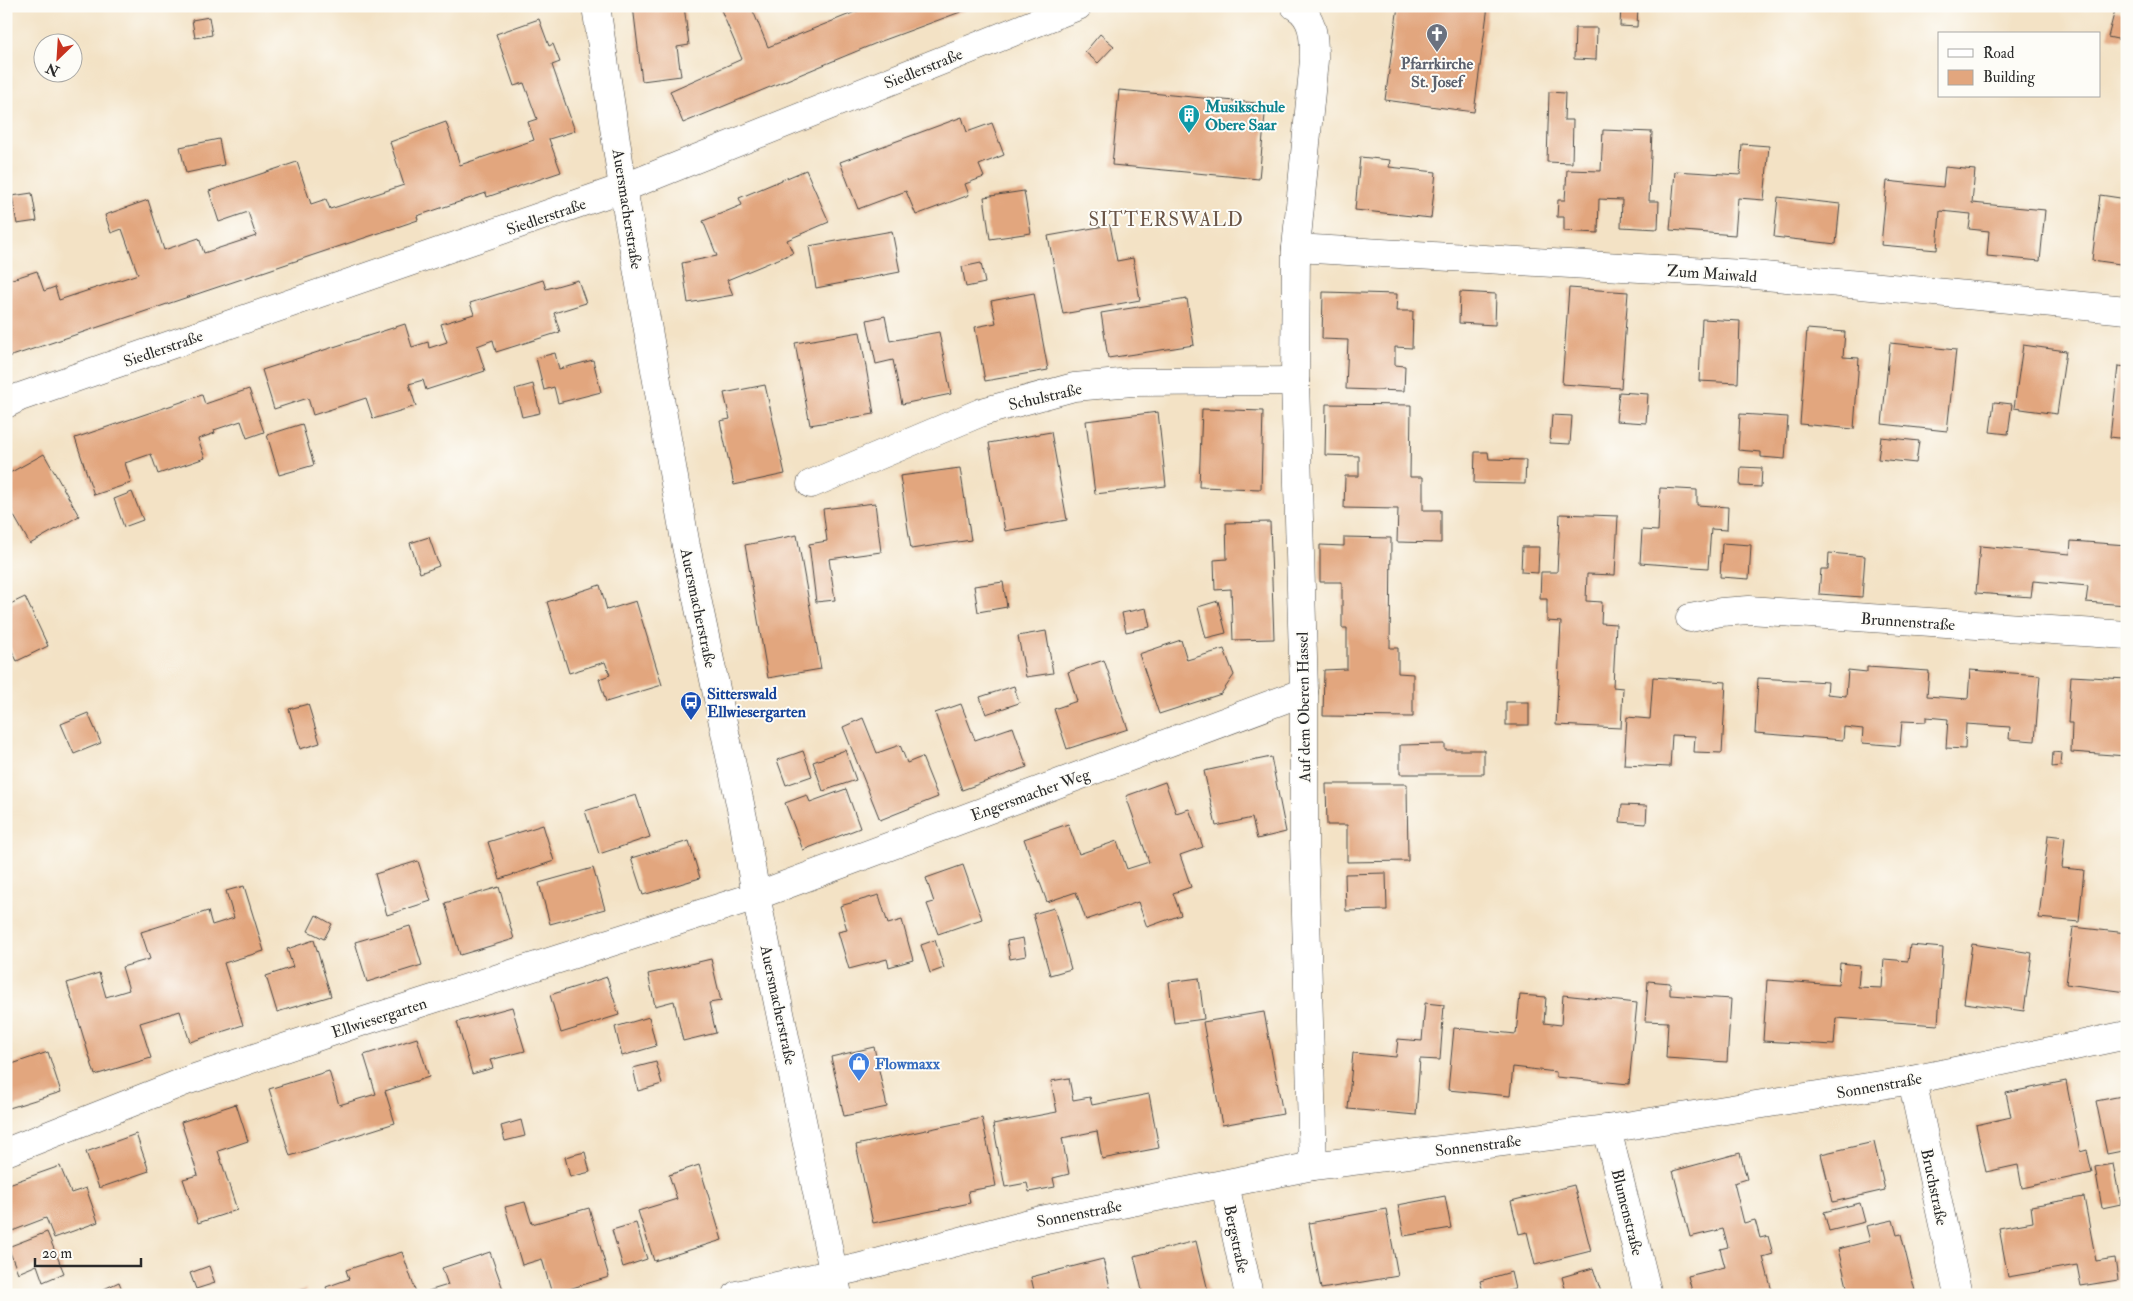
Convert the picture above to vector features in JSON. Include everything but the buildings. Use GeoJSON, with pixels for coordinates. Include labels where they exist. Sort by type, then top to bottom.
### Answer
{"type":"FeatureCollection","features":[{"type":"Feature","properties":{"kind":"street","name":"Auersmacherstraße"},"geometry":{"type":"LineString","coordinates":[[596,6],[623,188],[686,546],[743,818],[756,896],[836,1284]]}},
{"type":"Feature","properties":{"kind":"street","name":"Siedlerstraße"},"geometry":{"type":"LineString","coordinates":[[6,404],[28,394],[623,188],[1078,6]]}},
{"type":"Feature","properties":{"kind":"street"},"geometry":{"type":"LineString","coordinates":[[1295,6],[1302,10],[1314,31],[1314,60],[1296,248]]}},
{"type":"Feature","properties":{"kind":"street","name":"Zum Maiwald"},"geometry":{"type":"LineString","coordinates":[[1296,248],[1743,274],[2127,310]]}},
{"type":"Feature","properties":{"kind":"street","name":"Auf dem Oberen Hassel"},"geometry":{"type":"LineString","coordinates":[[1296,248],[1295,382],[1304,692],[1304,843],[1313,1166]]}},
{"type":"Feature","properties":{"kind":"street","name":"Schulstraße"},"geometry":{"type":"LineString","coordinates":[[811,484],[982,412],[1074,387],[1132,382],[1295,382]]}},
{"type":"Feature","properties":{"kind":"street","name":"Brunnenstraße"},"geometry":{"type":"LineString","coordinates":[[1690,618],[1721,612],[1749,610],[2127,635]]}},
{"type":"Feature","properties":{"kind":"street","name":"Engersmacher Weg"},"geometry":{"type":"LineString","coordinates":[[756,896],[1304,692]]}},
{"type":"Feature","properties":{"kind":"street","name":"Ellwiesergarten"},"geometry":{"type":"LineString","coordinates":[[6,1152],[186,1081],[364,1021],[756,896]]}},
{"type":"Feature","properties":{"kind":"street","name":"Sonnenstraße"},"geometry":{"type":"LineString","coordinates":[[737,1295],[836,1284],[1041,1220],[1313,1166],[1608,1130],[1912,1080],[2127,1035]]}},
{"type":"Feature","properties":{"kind":"street","name":"Bruchstraße"},"geometry":{"type":"LineString","coordinates":[[1912,1080],[1958,1295]]}},
{"type":"Feature","properties":{"kind":"street","name":"Blumenstraße"},"geometry":{"type":"LineString","coordinates":[[1608,1130],[1648,1295]]}},
{"type":"Feature","properties":{"kind":"street","name":"Bergstraße"},"geometry":{"type":"LineString","coordinates":[[1225,1184],[1249,1295]]}},
{"type":"Feature","properties":{"kind":"place","name":"Pfarrkirche St. Josef"},"geometry":{"type":"Point","coordinates":[1437,53]}},
{"type":"Feature","properties":{"kind":"place","name":"Musikschule Obere Saar"},"geometry":{"type":"Point","coordinates":[1189,134]}},
{"type":"Feature","properties":{"kind":"place","name":"Sitterswald Ellwiesergarten"},"geometry":{"type":"Point","coordinates":[691,721]}},
{"type":"Feature","properties":{"kind":"place","name":"Flowmaxx"},"geometry":{"type":"Point","coordinates":[859,1082]}},
{"type":"Feature","properties":{"kind":"district","name":"SITTERSWALD"},"geometry":{"type":"Point","coordinates":[1166,219]}}]}
